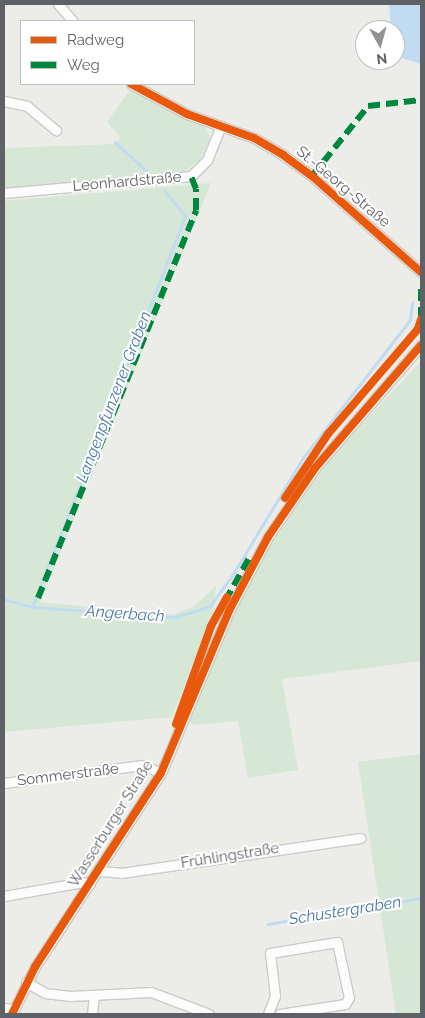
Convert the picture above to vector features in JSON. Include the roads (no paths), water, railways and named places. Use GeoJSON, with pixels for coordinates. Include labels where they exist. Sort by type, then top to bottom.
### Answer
{"type":"FeatureCollection","features":[{"type":"Feature","properties":{"kind":"street"},"geometry":{"type":"LineString","coordinates":[[58,4],[72,20]]}},
{"type":"Feature","properties":{"kind":"street","name":"St.-Georg-Straße"},"geometry":{"type":"LineString","coordinates":[[134,85],[188,114],[254,138],[312,176],[421,272]]}},
{"type":"Feature","properties":{"kind":"street"},"geometry":{"type":"LineString","coordinates":[[4,101],[27,106],[56,130]]}},
{"type":"Feature","properties":{"kind":"street","name":"Leonhardstraße"},"geometry":{"type":"LineString","coordinates":[[4,193],[191,176],[207,160],[221,126]]}},
{"type":"Feature","properties":{"kind":"street","name":"Wasserburger Straße"},"geometry":{"type":"LineString","coordinates":[[13,1012],[26,982],[161,773],[229,611],[268,537],[315,468],[421,345]]}},
{"type":"Feature","properties":{"kind":"street","name":"Sommerstraße"},"geometry":{"type":"LineString","coordinates":[[4,783],[143,765],[161,773]]}},
{"type":"Feature","properties":{"kind":"street","name":"Frühlingstraße"},"geometry":{"type":"LineString","coordinates":[[100,870],[121,873],[360,838]]}},
{"type":"Feature","properties":{"kind":"street"},"geometry":{"type":"LineString","coordinates":[[4,896],[83,882],[90,884]]}},
{"type":"Feature","properties":{"kind":"street"},"geometry":{"type":"LineString","coordinates":[[268,1014],[275,996],[270,953],[337,942],[349,998],[345,1004],[280,1014]]}},
{"type":"Feature","properties":{"kind":"street"},"geometry":{"type":"LineString","coordinates":[[26,982],[45,993],[94,995],[151,992],[210,1014]]}},
{"type":"Feature","properties":{"kind":"street"},"geometry":{"type":"LineString","coordinates":[[92,1014],[94,995]]}},
{"type":"Feature","properties":{"kind":"street"},"geometry":{"type":"LineString","coordinates":[[179,1014],[181,1004]]}},
{"type":"Feature","properties":{"kind":"street"},"geometry":{"type":"LineString","coordinates":[[4,1008],[13,1012]]}},
{"type":"Feature","properties":{"kind":"water"},"geometry":{"type":"Polygon","coordinates":[[[389,4],[421,4],[421,64],[405,59],[405,20],[390,20],[389,4]]]}},
{"type":"Feature","properties":{"kind":"waterway"},"geometry":{"type":"LineString","coordinates":[[115,142],[151,175]]}},
{"type":"Feature","properties":{"kind":"waterway","name":"Langenpfunzener Graben"},"geometry":{"type":"LineString","coordinates":[[32,607],[185,216],[165,191]]}},
{"type":"Feature","properties":{"kind":"waterway","name":"Angerbach"},"geometry":{"type":"LineString","coordinates":[[4,599],[32,607],[176,617],[210,606],[232,576],[303,458],[410,320],[412,303]]}},
{"type":"Feature","properties":{"kind":"waterway","name":"Schustergraben"},"geometry":{"type":"LineString","coordinates":[[268,924],[421,898]]}}]}
